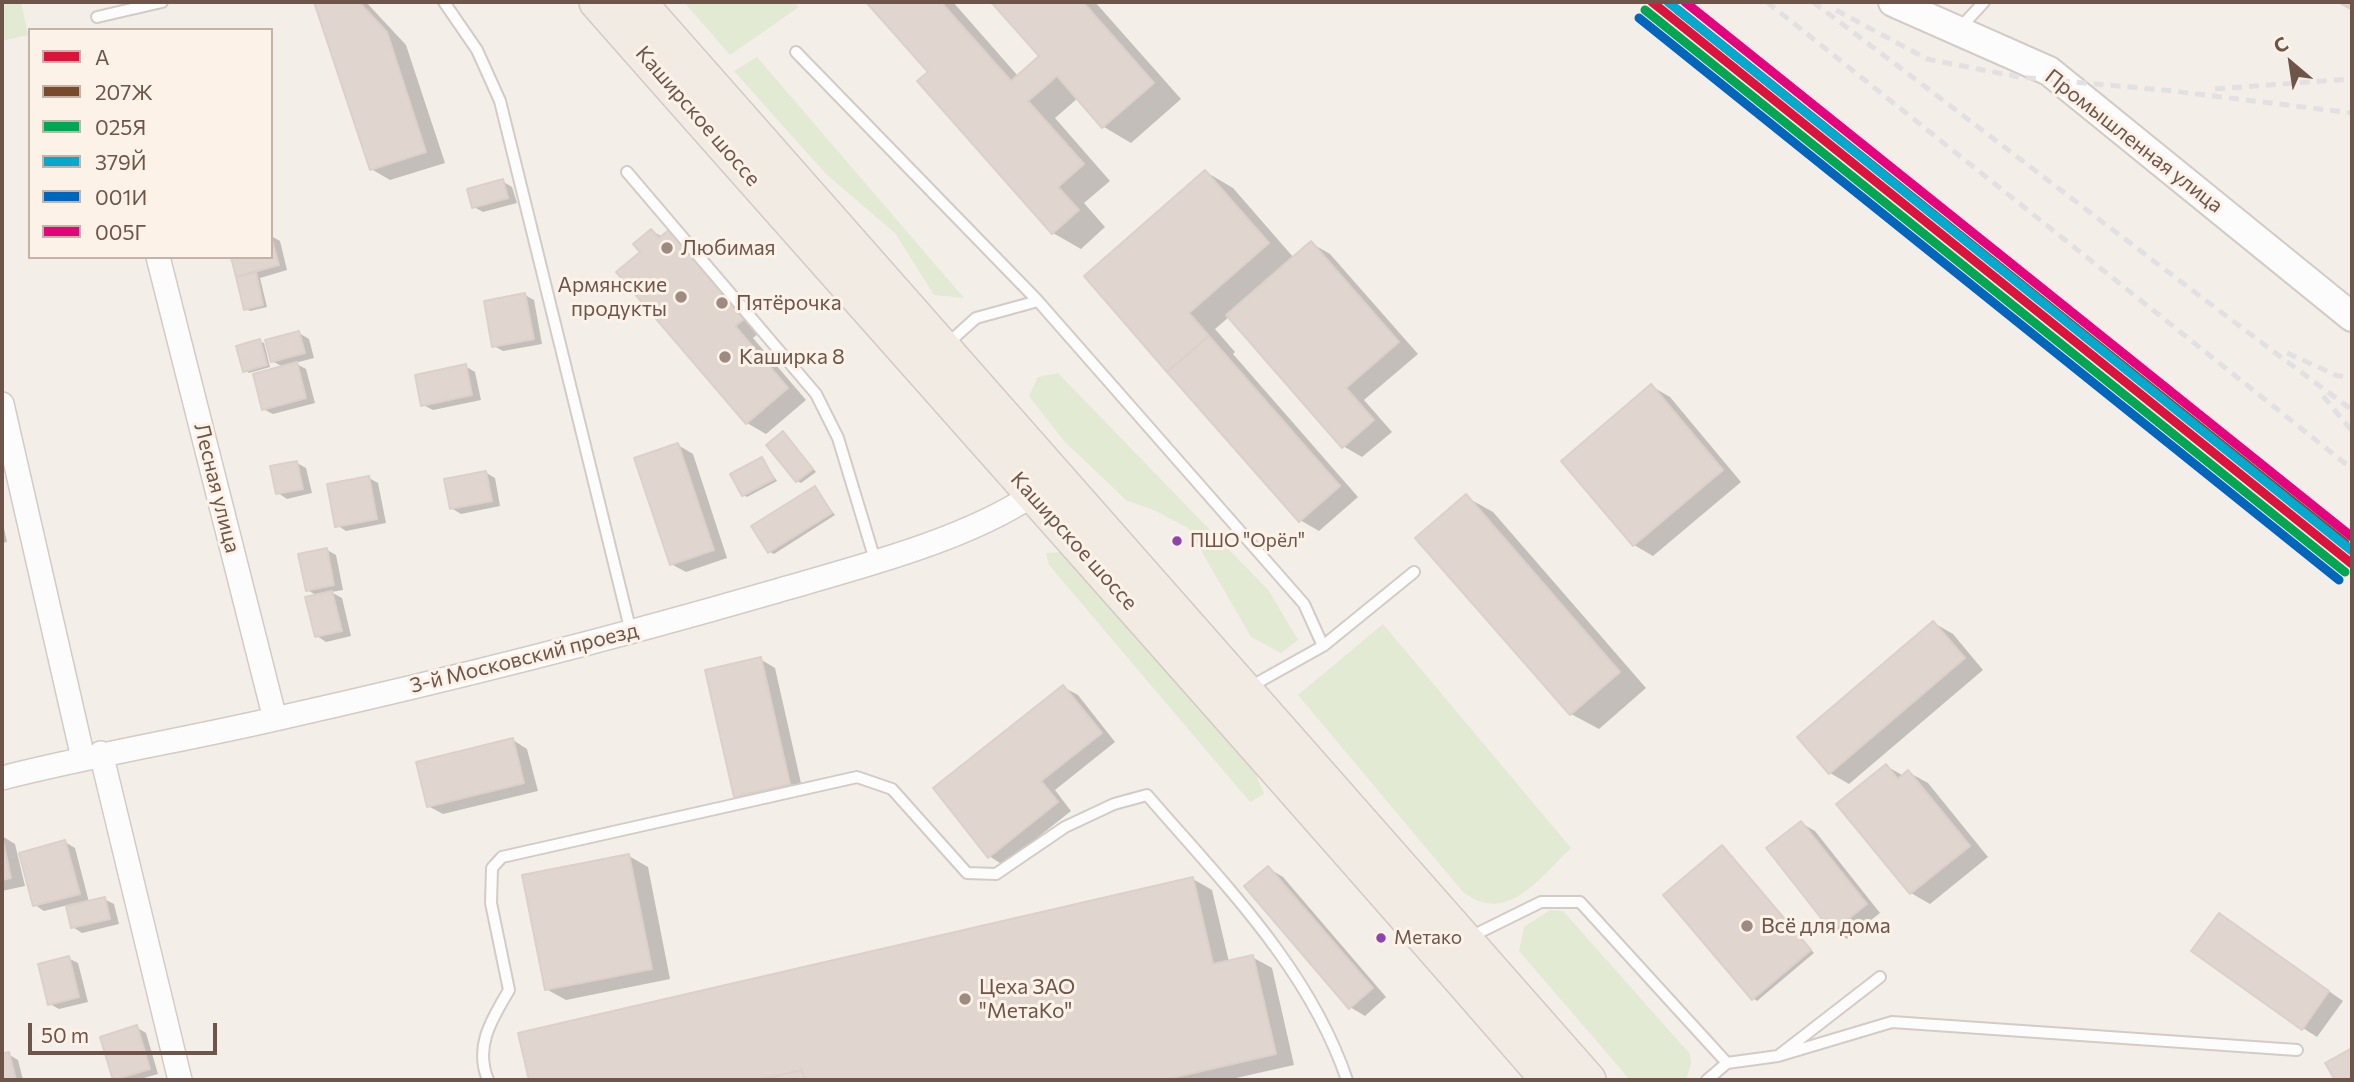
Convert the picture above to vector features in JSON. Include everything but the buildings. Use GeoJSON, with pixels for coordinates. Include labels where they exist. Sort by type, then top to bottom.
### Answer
{"type":"FeatureCollection","features":[{"type":"Feature","properties":{"kind":"main road","name":"Каширское шоссе"},"geometry":{"type":"LineString","coordinates":[[597,2],[1032,495],[1224,708],[1549,1080]]}},
{"type":"Feature","properties":{"kind":"main road","name":"Каширское шоссе"},"geometry":{"type":"LineString","coordinates":[[638,2],[1588,1080]]}},
{"type":"Feature","properties":{"kind":"street","name":"Промышленная улица"},"geometry":{"type":"LineString","coordinates":[[1893,2],[2049,71],[2352,317]]}},
{"type":"Feature","properties":{"kind":"street","name":"Лесная улица"},"geometry":{"type":"LineString","coordinates":[[159,259],[275,719]]}},
{"type":"Feature","properties":{"kind":"street"},"geometry":{"type":"LineString","coordinates":[[2,404],[92,755],[180,1080]]}},
{"type":"Feature","properties":{"kind":"street","name":"3-й Московский проезд"},"geometry":{"type":"LineString","coordinates":[[2,778],[92,755],[275,719],[631,632],[875,560],[984,522],[1032,495]]}},
{"type":"Feature","properties":{"kind":"lane"},"geometry":{"type":"LineString","coordinates":[[97,17],[162,2]]}},
{"type":"Feature","properties":{"kind":"lane"},"geometry":{"type":"LineString","coordinates":[[444,2],[477,50],[500,101],[631,632]]}},
{"type":"Feature","properties":{"kind":"lane"},"geometry":{"type":"LineString","coordinates":[[1958,30],[1984,2]]}},
{"type":"Feature","properties":{"kind":"lane"},"geometry":{"type":"LineString","coordinates":[[796,52],[1038,301],[1304,604],[1323,646]]}},
{"type":"Feature","properties":{"kind":"lane"},"geometry":{"type":"LineString","coordinates":[[627,172],[816,394],[838,438],[875,560]]}},
{"type":"Feature","properties":{"kind":"lane"},"geometry":{"type":"LineString","coordinates":[[942,349],[976,318],[1038,301]]}},
{"type":"Feature","properties":{"kind":"lane"},"geometry":{"type":"LineString","coordinates":[[1246,689],[1323,646],[1414,572]]}},
{"type":"Feature","properties":{"kind":"lane"},"geometry":{"type":"LineString","coordinates":[[488,1080],[484,1070],[484,1033],[509,990],[491,903],[492,868],[502,856],[857,777],[892,789],[967,873],[996,874],[1065,827],[1114,804],[1147,795],[1275,943],[1334,1041],[1348,1080]]}},
{"type":"Feature","properties":{"kind":"lane"},"geometry":{"type":"LineString","coordinates":[[1466,939],[1541,902],[1580,902],[1727,1063]]}},
{"type":"Feature","properties":{"kind":"lane"},"geometry":{"type":"LineString","coordinates":[[1777,1056],[1880,977]]}},
{"type":"Feature","properties":{"kind":"lane"},"geometry":{"type":"LineString","coordinates":[[1707,1080],[1727,1063],[1777,1056],[1892,1022],[2297,1050]]}},
{"type":"Feature","properties":{"kind":"green space"},"geometry":{"type":"Polygon","coordinates":[[[2,2],[21,2],[28,35],[2,41],[2,2]]]}},
{"type":"Feature","properties":{"kind":"green space"},"geometry":{"type":"Polygon","coordinates":[[[684,2],[794,2],[799,7],[730,55],[684,2]]]}},
{"type":"Feature","properties":{"kind":"green space"},"geometry":{"type":"Polygon","coordinates":[[[757,57],[964,298],[934,295],[895,233],[826,174],[734,71],[757,57]]]}},
{"type":"Feature","properties":{"kind":"green space"},"geometry":{"type":"Polygon","coordinates":[[[1058,373],[1269,591],[1298,640],[1281,653],[1251,637],[1188,528],[1156,511],[1126,500],[1064,441],[1029,396],[1038,377],[1058,373]]]}},
{"type":"Feature","properties":{"kind":"green space"},"geometry":{"type":"Polygon","coordinates":[[[1063,552],[1101,588],[1256,774],[1264,794],[1250,802],[1049,565],[1046,553],[1063,552]]]}},
{"type":"Feature","properties":{"kind":"green space"},"geometry":{"type":"Polygon","coordinates":[[[1383,624],[1571,848],[1535,884],[1509,901],[1494,904],[1479,901],[1463,892],[1298,695],[1383,624]]]}},
{"type":"Feature","properties":{"kind":"green space"},"geometry":{"type":"Polygon","coordinates":[[[1550,910],[1563,911],[1690,1054],[1691,1063],[1686,1080],[1630,1080],[1519,951],[1524,927],[1550,910]]]}},
{"type":"Feature","properties":{"kind":"railway"},"geometry":{"type":"LineString","coordinates":[[1767,2],[2352,469]]}},
{"type":"Feature","properties":{"kind":"railway"},"geometry":{"type":"LineString","coordinates":[[1813,2],[2352,410]]}},
{"type":"Feature","properties":{"kind":"railway"},"geometry":{"type":"LineString","coordinates":[[1836,10],[1927,59],[2019,77],[2173,91],[2352,113]]}},
{"type":"Feature","properties":{"kind":"railway"},"geometry":{"type":"LineString","coordinates":[[2215,89],[2352,79]]}},
{"type":"Feature","properties":{"kind":"railway"},"geometry":{"type":"LineString","coordinates":[[2287,353],[2338,376],[2352,376]]}},
{"type":"Feature","properties":{"kind":"railway"},"geometry":{"type":"LineString","coordinates":[[2323,396],[2352,431]]}},
{"type":"Feature","properties":{"kind":"transit line","name":"A"},"geometry":{"type":"LineString","coordinates":[[1652,2],[2352,564]]}},
{"type":"Feature","properties":{"kind":"transit line","name":"379Й"},"geometry":{"type":"LineString","coordinates":[[1668,2],[2352,551]]}},
{"type":"Feature","properties":{"kind":"transit line","name":"005Г"},"geometry":{"type":"LineString","coordinates":[[1685,2],[2352,537]]}},
{"type":"Feature","properties":{"kind":"transit line","name":"025Я"},"geometry":{"type":"LineString","coordinates":[[1645,10],[2345,572]]}},
{"type":"Feature","properties":{"kind":"transit line","name":"207Ж"},"geometry":{"type":"LineString","coordinates":[[1678,10],[2345,543]]}},
{"type":"Feature","properties":{"kind":"transit line","name":"001И"},"geometry":{"type":"LineString","coordinates":[[1639,18],[2339,580]]}},
{"type":"Feature","properties":{"kind":"place","name":"Любимая"},"geometry":{"type":"Point","coordinates":[667,248]}},
{"type":"Feature","properties":{"kind":"place","name":"Армянские продукты"},"geometry":{"type":"Point","coordinates":[681,297]}},
{"type":"Feature","properties":{"kind":"place","name":"Пятёрочка"},"geometry":{"type":"Point","coordinates":[722,303]}},
{"type":"Feature","properties":{"kind":"place","name":"Каширка 8"},"geometry":{"type":"Point","coordinates":[725,357]}},
{"type":"Feature","properties":{"kind":"place","name":"ПШО \"Орёл\""},"geometry":{"type":"Point","coordinates":[1177,541]}},
{"type":"Feature","properties":{"kind":"place","name":"Всё для дома"},"geometry":{"type":"Point","coordinates":[1747,926]}},
{"type":"Feature","properties":{"kind":"place","name":"Метако"},"geometry":{"type":"Point","coordinates":[1381,938]}},
{"type":"Feature","properties":{"kind":"place","name":"Цеха ЗАО \"МетаКо\""},"geometry":{"type":"Point","coordinates":[965,999]}}]}
